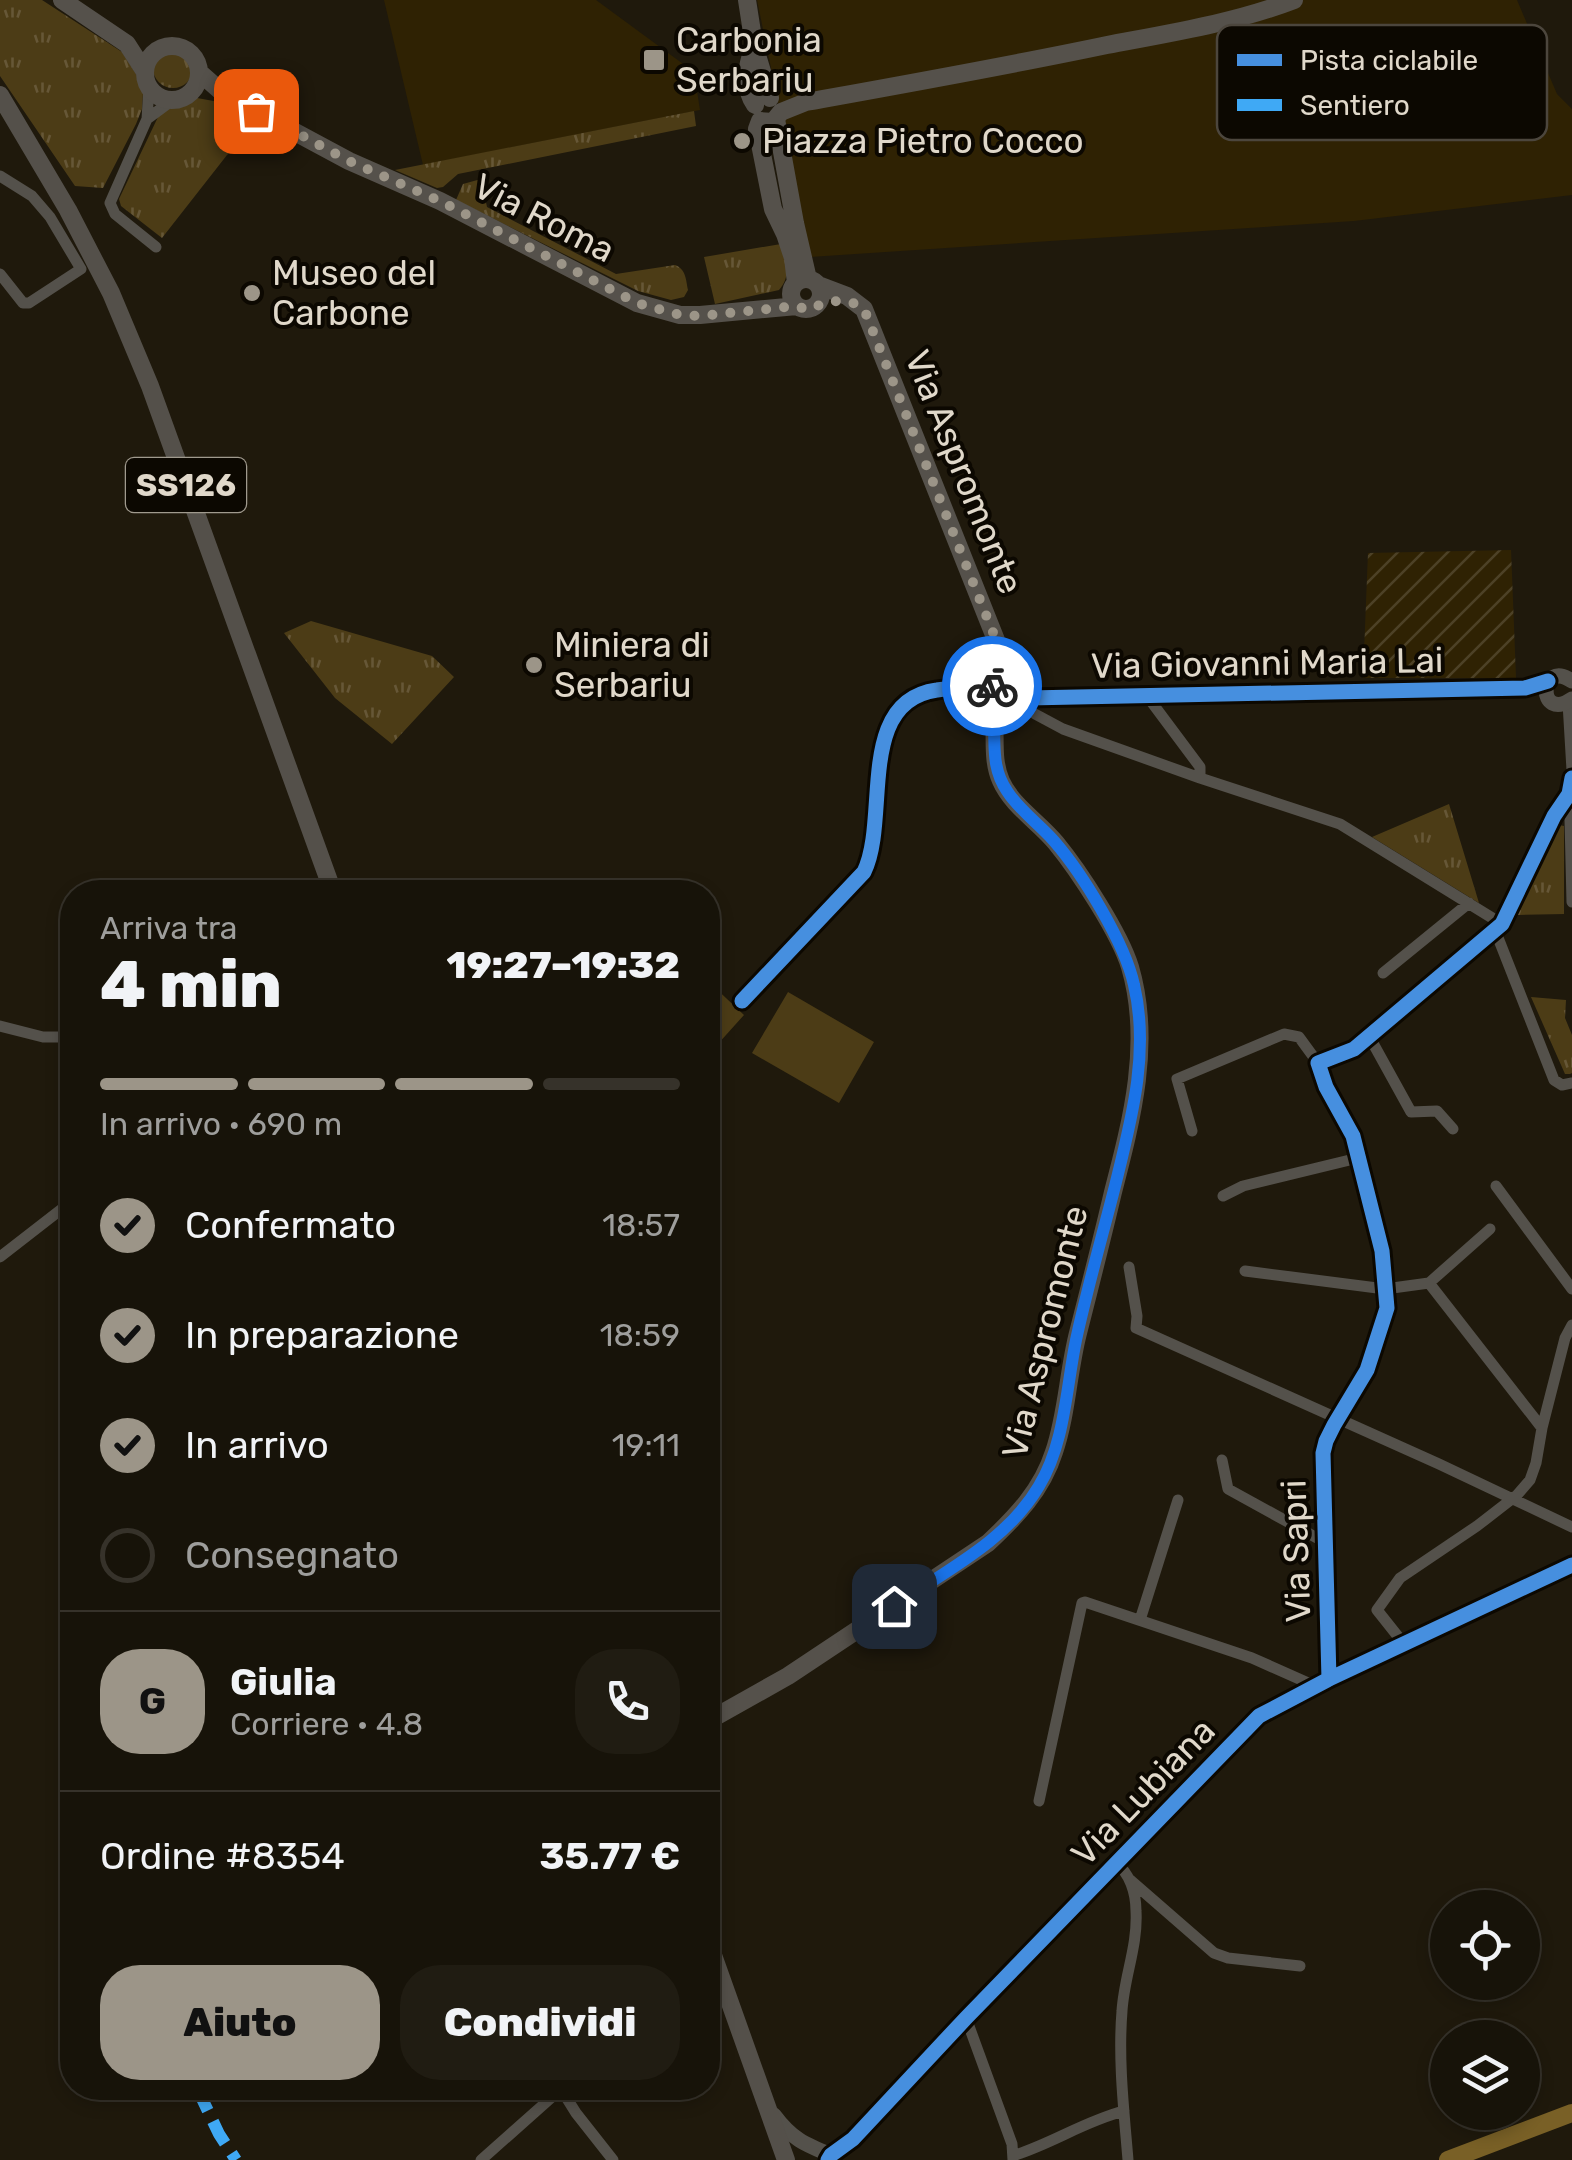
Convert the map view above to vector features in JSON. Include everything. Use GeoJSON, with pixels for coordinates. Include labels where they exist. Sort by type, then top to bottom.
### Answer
{"type":"FeatureCollection","features":[{"type":"Feature","properties":{"kind":"main road"},"geometry":{"type":"LineString","coordinates":[[62,0],[128,44],[160,49]]}},
{"type":"Feature","properties":{"kind":"main road"},"geometry":{"type":"LineString","coordinates":[[747,0],[785,216],[805,291]]}},
{"type":"Feature","properties":{"kind":"main road"},"geometry":{"type":"LineString","coordinates":[[769,110],[1189,30],[1294,0]]}},
{"type":"Feature","properties":{"kind":"main road"},"geometry":{"type":"LineString","coordinates":[[128,44],[147,79],[160,96],[180,97],[198,81],[196,60],[188,51],[171,46],[160,49],[151,56],[147,79]]}},
{"type":"Feature","properties":{"kind":"main road","name":"Via Roma"},"geometry":{"type":"LineString","coordinates":[[199,72],[224,94],[349,161],[440,201],[637,303],[680,315],[734,313],[805,291]]}},
{"type":"Feature","properties":{"kind":"main road","name":"Via Roma"},"geometry":{"type":"LineString","coordinates":[[180,97],[224,94]]}},
{"type":"Feature","properties":{"kind":"main road","name":"SS126"},"geometry":{"type":"LineString","coordinates":[[0,95],[45,169],[111,293],[150,386],[329,880]]}},
{"type":"Feature","properties":{"kind":"main road","name":"Via Aspromonte"},"geometry":{"type":"LineString","coordinates":[[720,1714],[788,1676],[988,1543],[1014,1519],[1039,1486],[1054,1452],[1076,1339],[1133,1111],[1138,1071],[1139,1010],[1122,946],[1057,844],[1000,780],[994,756],[1002,696],[1000,650],[864,309],[847,296],[805,291]]}},
{"type":"Feature","properties":{"kind":"main road"},"geometry":{"type":"LineString","coordinates":[[720,1974],[783,2157]]}},
{"type":"Feature","properties":{"kind":"street"},"geometry":{"type":"LineString","coordinates":[[147,79],[147,118],[110,203],[116,214],[156,246]]}},
{"type":"Feature","properties":{"kind":"street"},"geometry":{"type":"LineString","coordinates":[[147,118],[180,97]]}},
{"type":"Feature","properties":{"kind":"street"},"geometry":{"type":"LineString","coordinates":[[32,196],[45,169]]}},
{"type":"Feature","properties":{"kind":"street"},"geometry":{"type":"LineString","coordinates":[[0,176],[32,196],[50,217],[81,269],[29,303],[0,274]]}},
{"type":"Feature","properties":{"kind":"street","name":"Via Giovanni Maria Lai"},"geometry":{"type":"LineString","coordinates":[[1002,696],[1525,688],[1559,697],[1555,676],[1572,681]]}},
{"type":"Feature","properties":{"kind":"street"},"geometry":{"type":"LineString","coordinates":[[742,1001],[864,872],[872,856],[880,763],[887,728],[894,715],[914,698],[932,690],[950,689],[984,698],[1002,696]]}},
{"type":"Feature","properties":{"kind":"street"},"geometry":{"type":"LineString","coordinates":[[1150,696],[1200,767],[1200,778]]}},
{"type":"Feature","properties":{"kind":"street"},"geometry":{"type":"LineString","coordinates":[[1559,697],[1568,721],[1572,770]]}},
{"type":"Feature","properties":{"kind":"street"},"geometry":{"type":"LineString","coordinates":[[1035,714],[1063,729],[1340,824],[1469,903],[1499,927],[1554,1080],[1562,1085],[1572,1083]]}},
{"type":"Feature","properties":{"kind":"street"},"geometry":{"type":"LineString","coordinates":[[1572,778],[1572,902]]}},
{"type":"Feature","properties":{"kind":"street"},"geometry":{"type":"LineString","coordinates":[[1318,1062],[1354,1049],[1499,927],[1554,816],[1571,799]]}},
{"type":"Feature","properties":{"kind":"street"},"geometry":{"type":"LineString","coordinates":[[1554,816],[1571,816]]}},
{"type":"Feature","properties":{"kind":"street"},"geometry":{"type":"LineString","coordinates":[[1383,973],[1469,903]]}},
{"type":"Feature","properties":{"kind":"street"},"geometry":{"type":"LineString","coordinates":[[0,1026],[43,1037],[60,1037]]}},
{"type":"Feature","properties":{"kind":"street","name":"Via Sapri"},"geometry":{"type":"LineString","coordinates":[[1192,1131],[1177,1079],[1284,1034],[1299,1037],[1318,1062],[1326,1087],[1352,1136],[1382,1251],[1387,1308],[1366,1370],[1323,1452],[1326,1543],[1322,1682]]}},
{"type":"Feature","properties":{"kind":"street"},"geometry":{"type":"LineString","coordinates":[[1369,1036],[1411,1112],[1437,1111],[1453,1129]]}},
{"type":"Feature","properties":{"kind":"street"},"geometry":{"type":"LineString","coordinates":[[1222,1196],[1243,1186],[1358,1158]]}},
{"type":"Feature","properties":{"kind":"street"},"geometry":{"type":"LineString","coordinates":[[1496,1186],[1572,1289]]}},
{"type":"Feature","properties":{"kind":"street"},"geometry":{"type":"LineString","coordinates":[[0,1257],[60,1210]]}},
{"type":"Feature","properties":{"kind":"street"},"geometry":{"type":"LineString","coordinates":[[1245,1271],[1386,1289],[1429,1283],[1490,1229]]}},
{"type":"Feature","properties":{"kind":"street"},"geometry":{"type":"LineString","coordinates":[[1129,1267],[1138,1316],[1136,1328],[1572,1528]]}},
{"type":"Feature","properties":{"kind":"street"},"geometry":{"type":"LineString","coordinates":[[1429,1283],[1542,1428]]}},
{"type":"Feature","properties":{"kind":"street"},"geometry":{"type":"LineString","coordinates":[[1404,1644],[1377,1610],[1400,1578],[1477,1526],[1530,1480],[1564,1338],[1572,1325]]}},
{"type":"Feature","properties":{"kind":"street","name":"Via Sapri"},"geometry":{"type":"LineString","coordinates":[[1222,1460],[1228,1489],[1326,1543]]}},
{"type":"Feature","properties":{"kind":"street"},"geometry":{"type":"LineString","coordinates":[[1140,1620],[1178,1500]]}},
{"type":"Feature","properties":{"kind":"street","name":"Via Lubiana"},"geometry":{"type":"LineString","coordinates":[[766,2104],[800,2143],[830,2158],[853,2139],[1259,1716],[1322,1682],[1572,1565]]}},
{"type":"Feature","properties":{"kind":"street"},"geometry":{"type":"LineString","coordinates":[[1039,1802],[1082,1603],[1322,1682]]}},
{"type":"Feature","properties":{"kind":"street"},"geometry":{"type":"LineString","coordinates":[[1115,1863],[1214,1952],[1228,1958],[1300,1966]]}},
{"type":"Feature","properties":{"kind":"street"},"geometry":{"type":"LineString","coordinates":[[1128,2160],[1122,2008],[1134,1949],[1136,1908],[1130,1879]]}},
{"type":"Feature","properties":{"kind":"street"},"geometry":{"type":"LineString","coordinates":[[966,2018],[1014,2158],[1099,2117],[1124,2110]]}},
{"type":"Feature","properties":{"kind":"street"},"geometry":{"type":"LineString","coordinates":[[481,2160],[549,2100]]}},
{"type":"Feature","properties":{"kind":"street"},"geometry":{"type":"LineString","coordinates":[[568,2100],[614,2160]]}},
{"type":"Feature","properties":{"kind":"shaded area"},"geometry":{"type":"Polygon","coordinates":[[[384,0],[596,0],[694,72],[700,110],[423,165],[384,0]]]}},
{"type":"Feature","properties":{"kind":"shaded area"},"geometry":{"type":"Polygon","coordinates":[[[757,0],[1517,0],[1528,25],[1217,25],[1217,140],[1547,140],[1547,70],[1557,94],[1572,109],[1572,195],[1354,221],[810,257],[757,0]]]}},
{"type":"Feature","properties":{"kind":"shaded area"},"geometry":{"type":"Polygon","coordinates":[[[1511,550],[1516,678],[1363,678],[1368,553],[1511,550]]]}},
{"type":"Feature","properties":{"kind":"green space"},"geometry":{"type":"Polygon","coordinates":[[[0,0],[42,0],[122,52],[138,77],[142,109],[103,188],[75,186],[0,76],[0,0]]]}},
{"type":"Feature","properties":{"kind":"green space"},"geometry":{"type":"Polygon","coordinates":[[[173,48],[187,54],[193,68],[187,82],[173,88],[159,82],[153,68],[159,54],[173,48]]]}},
{"type":"Feature","properties":{"kind":"green space"},"geometry":{"type":"Polygon","coordinates":[[[197,98],[219,102],[264,124],[227,155],[162,238],[121,206],[119,199],[158,117],[197,98]]]}},
{"type":"Feature","properties":{"kind":"green space"},"geometry":{"type":"Polygon","coordinates":[[[694,111],[696,126],[458,174],[443,187],[395,170],[694,111]]]}},
{"type":"Feature","properties":{"kind":"green space"},"geometry":{"type":"Polygon","coordinates":[[[481,179],[487,207],[616,274],[675,265],[683,272],[688,290],[684,297],[671,300],[638,291],[456,200],[463,184],[481,179]]]}},
{"type":"Feature","properties":{"kind":"green space"},"geometry":{"type":"Polygon","coordinates":[[[781,244],[787,273],[779,290],[715,304],[704,257],[781,244]]]}},
{"type":"Feature","properties":{"kind":"green space"},"geometry":{"type":"Polygon","coordinates":[[[311,621],[432,656],[454,677],[392,744],[335,698],[284,633],[311,621]]]}},
{"type":"Feature","properties":{"kind":"green space"},"geometry":{"type":"Polygon","coordinates":[[[1449,804],[1479,903],[1372,837],[1449,804]]]}},
{"type":"Feature","properties":{"kind":"green space"},"geometry":{"type":"Polygon","coordinates":[[[1559,825],[1564,826],[1564,914],[1517,915],[1559,825]]]}},
{"type":"Feature","properties":{"kind":"green space"},"geometry":{"type":"Polygon","coordinates":[[[720,992],[744,1015],[720,1042],[720,992]]]}},
{"type":"Feature","properties":{"kind":"green space"},"geometry":{"type":"Polygon","coordinates":[[[788,992],[874,1042],[839,1103],[752,1053],[788,992]]]}},
{"type":"Feature","properties":{"kind":"green space"},"geometry":{"type":"Polygon","coordinates":[[[1531,997],[1566,1000],[1565,1018],[1572,1035],[1572,1073],[1565,1074],[1531,997]]]}},
{"type":"Feature","properties":{"kind":"waterway"},"geometry":{"type":"LineString","coordinates":[[1448,2160],[1572,2113]]}},
{"type":"Feature","properties":{"kind":"marked path"},"geometry":{"type":"LineString","coordinates":[[203,2100],[236,2160]]}},
{"type":"Feature","properties":{"kind":"cycle path"},"geometry":{"type":"LineString","coordinates":[[1028,698],[1525,688],[1548,681]]}},
{"type":"Feature","properties":{"kind":"cycle path"},"geometry":{"type":"LineString","coordinates":[[742,1001],[864,872],[871,849],[885,738],[895,716],[911,699],[937,690],[964,691],[989,702]]}},
{"type":"Feature","properties":{"kind":"cycle path"},"geometry":{"type":"LineString","coordinates":[[1329,1679],[1323,1453],[1334,1425],[1367,1370],[1387,1308],[1382,1251],[1353,1136],[1326,1087],[1318,1063],[1354,1049],[1502,924],[1554,816],[1569,794],[1572,778]]}},
{"type":"Feature","properties":{"kind":"cycle path"},"geometry":{"type":"LineString","coordinates":[[828,2160],[853,2139],[1259,1716],[1572,1565]]}},
{"type":"Feature","properties":{"kind":"way so far"},"geometry":{"type":"LineString","coordinates":[[256,111],[637,303],[680,315],[700,316],[797,306],[807,310],[842,300],[864,309],[1000,650],[1002,670],[992,686]]}},
{"type":"Feature","properties":{"kind":"place","name":"Carbonia Serbariu"},"geometry":{"type":"Point","coordinates":[654,60]}},
{"type":"Feature","properties":{"kind":"place","name":"Piazza Pietro Cocco"},"geometry":{"type":"Point","coordinates":[742,141]}},
{"type":"Feature","properties":{"kind":"place","name":"Museo del Carbone"},"geometry":{"type":"Point","coordinates":[252,293]}},
{"type":"Feature","properties":{"kind":"place","name":"Miniera di Serbariu"},"geometry":{"type":"Point","coordinates":[534,665]}},
{"type":"Feature","properties":{"kind":"route"},"geometry":{"type":"LineString","coordinates":[[894,1606],[988,1543],[1014,1519],[1039,1486],[1059,1432],[1076,1339],[1133,1111],[1138,1071],[1139,1010],[1129,964],[1122,946],[1057,844],[1000,780],[994,756],[994,712],[987,698],[992,686]]}}]}
